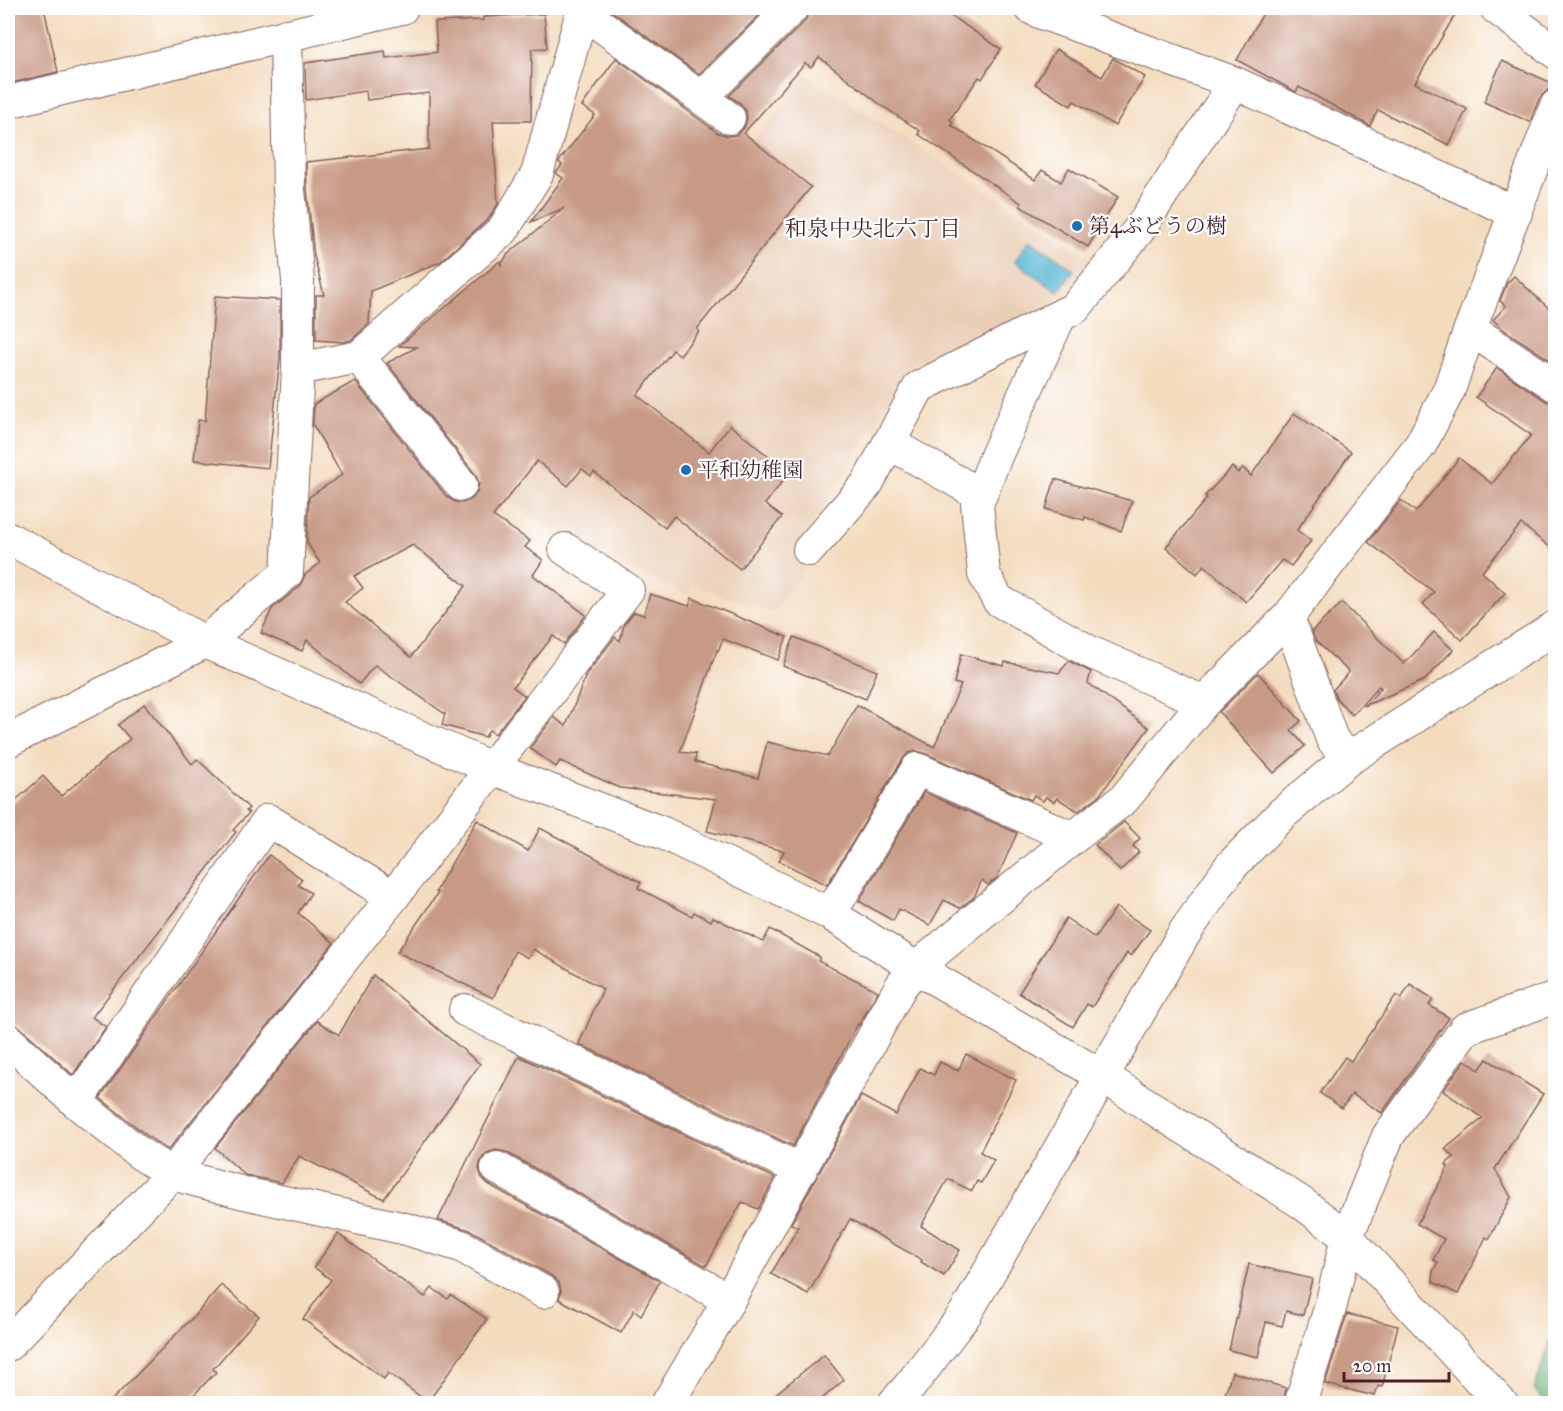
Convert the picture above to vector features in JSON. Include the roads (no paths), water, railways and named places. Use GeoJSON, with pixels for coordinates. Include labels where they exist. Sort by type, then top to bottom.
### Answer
{"type":"FeatureCollection","features":[{"type":"Feature","properties":{"kind":"street"},"geometry":{"type":"LineString","coordinates":[[702,97],[792,8]]}},
{"type":"Feature","properties":{"kind":"street"},"geometry":{"type":"LineString","coordinates":[[1031,8],[1235,82],[1516,213]]}},
{"type":"Feature","properties":{"kind":"street"},"geometry":{"type":"LineString","coordinates":[[1496,8],[1556,52]]}},
{"type":"Feature","properties":{"kind":"street"},"geometry":{"type":"LineString","coordinates":[[298,369],[359,357],[503,230],[537,174],[582,9],[729,118]]}},
{"type":"Feature","properties":{"kind":"street"},"geometry":{"type":"LineString","coordinates":[[8,102],[382,10]]}},
{"type":"Feature","properties":{"kind":"street"},"geometry":{"type":"LineString","coordinates":[[8,741],[205,642],[287,573],[298,369],[298,280],[289,190],[286,35]]}},
{"type":"Feature","properties":{"kind":"street"},"geometry":{"type":"LineString","coordinates":[[809,550],[867,484],[919,387],[1075,308],[1138,231],[1235,82]]}},
{"type":"Feature","properties":{"kind":"street"},"geometry":{"type":"LineString","coordinates":[[667,1404],[729,1300],[901,986],[916,968],[1073,838],[1124,800],[1204,702],[1287,617],[1421,444],[1449,390],[1470,329],[1556,106]]}},
{"type":"Feature","properties":{"kind":"street"},"geometry":{"type":"LineString","coordinates":[[1060,316],[996,456],[977,504],[984,574],[998,600],[1090,652],[1204,702]]}},
{"type":"Feature","properties":{"kind":"street"},"geometry":{"type":"LineString","coordinates":[[1470,329],[1556,386]]}},
{"type":"Feature","properties":{"kind":"street"},"geometry":{"type":"LineString","coordinates":[[359,357],[461,485]]}},
{"type":"Feature","properties":{"kind":"street"},"geometry":{"type":"LineString","coordinates":[[889,443],[981,495]]}},
{"type":"Feature","properties":{"kind":"street"},"geometry":{"type":"LineString","coordinates":[[8,538],[205,642],[490,768],[663,833],[830,914],[916,968],[1102,1076],[1302,1203],[1347,1238],[1502,1404]]}},
{"type":"Feature","properties":{"kind":"street"},"geometry":{"type":"LineString","coordinates":[[8,1345],[172,1174],[393,897],[628,590],[565,549]]}},
{"type":"Feature","properties":{"kind":"street"},"geometry":{"type":"LineString","coordinates":[[1287,617],[1332,739],[1348,759]]}},
{"type":"Feature","properties":{"kind":"street"},"geometry":{"type":"LineString","coordinates":[[894,1404],[965,1314],[1185,932],[1231,866],[1283,813],[1348,759],[1556,627]]}},
{"type":"Feature","properties":{"kind":"street"},"geometry":{"type":"LineString","coordinates":[[830,914],[917,769],[1073,838]]}},
{"type":"Feature","properties":{"kind":"street"},"geometry":{"type":"LineString","coordinates":[[76,1102],[268,820],[393,897]]}},
{"type":"Feature","properties":{"kind":"street"},"geometry":{"type":"LineString","coordinates":[[1300,1404],[1331,1305],[1347,1238],[1388,1136],[1465,1029],[1556,997]]}},
{"type":"Feature","properties":{"kind":"street"},"geometry":{"type":"LineString","coordinates":[[465,1010],[801,1170]]}},
{"type":"Feature","properties":{"kind":"street"},"geometry":{"type":"LineString","coordinates":[[8,1040],[76,1102],[139,1153],[172,1174],[244,1193],[406,1229],[461,1246],[543,1293]]}},
{"type":"Feature","properties":{"kind":"street"},"geometry":{"type":"LineString","coordinates":[[497,1168],[729,1300]]}},
{"type":"Feature","properties":{"kind":"water"},"geometry":{"type":"Polygon","coordinates":[[[1030,239],[1074,270],[1058,292],[1015,261],[1030,239]]]}},
{"type":"Feature","properties":{"kind":"place","name":"第4ぶどうの樹"},"geometry":{"type":"Point","coordinates":[1077,226]}},
{"type":"Feature","properties":{"kind":"place","name":"平和幼稚園"},"geometry":{"type":"Point","coordinates":[686,470]}},
{"type":"Feature","properties":{"kind":"district","name":"和泉中央北六丁目"},"geometry":{"type":"Point","coordinates":[873,228]}}]}
